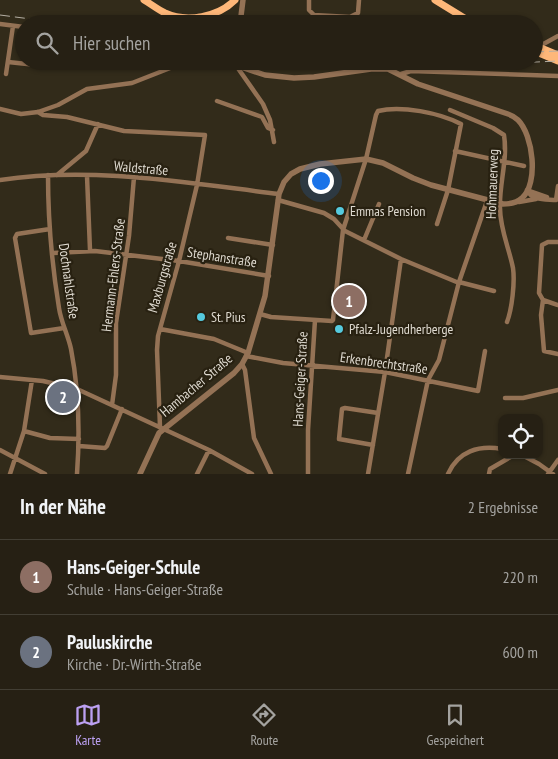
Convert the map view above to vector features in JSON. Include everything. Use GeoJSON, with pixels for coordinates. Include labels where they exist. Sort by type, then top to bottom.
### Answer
{"type":"FeatureCollection","features":[{"type":"Feature","properties":{"kind":"main road"},"geometry":{"type":"LineString","coordinates":[[144,0],[172,15]]}},
{"type":"Feature","properties":{"kind":"main road"},"geometry":{"type":"LineString","coordinates":[[435,0],[459,15]]}},
{"type":"Feature","properties":{"kind":"main road"},"geometry":{"type":"LineString","coordinates":[[211,15],[226,8],[234,1]]}},
{"type":"Feature","properties":{"kind":"main road"},"geometry":{"type":"LineString","coordinates":[[543,50],[558,55]]}},
{"type":"Feature","properties":{"kind":"main road"},"geometry":{"type":"LineString","coordinates":[[543,52],[558,61]]}},
{"type":"Feature","properties":{"kind":"street"},"geometry":{"type":"LineString","coordinates":[[309,0],[310,12],[314,15]]}},
{"type":"Feature","properties":{"kind":"street"},"geometry":{"type":"LineString","coordinates":[[234,1],[242,3]]}},
{"type":"Feature","properties":{"kind":"street"},"geometry":{"type":"LineString","coordinates":[[234,1],[238,15]]}},
{"type":"Feature","properties":{"kind":"street"},"geometry":{"type":"LineString","coordinates":[[355,15],[358,13],[358,3]]}},
{"type":"Feature","properties":{"kind":"street"},"geometry":{"type":"LineString","coordinates":[[0,24],[13,26],[6,74]]}},
{"type":"Feature","properties":{"kind":"street"},"geometry":{"type":"LineString","coordinates":[[543,44],[558,36]]}},
{"type":"Feature","properties":{"kind":"street"},"geometry":{"type":"LineString","coordinates":[[550,52],[551,40]]}},
{"type":"Feature","properties":{"kind":"street"},"geometry":{"type":"LineString","coordinates":[[8,62],[15,63]]}},
{"type":"Feature","properties":{"kind":"street"},"geometry":{"type":"LineString","coordinates":[[0,109],[21,114],[38,112],[58,105],[87,89],[132,83],[165,70]]}},
{"type":"Feature","properties":{"kind":"street"},"geometry":{"type":"LineString","coordinates":[[238,70],[260,98],[267,112],[273,130],[274,142]]}},
{"type":"Feature","properties":{"kind":"street"},"geometry":{"type":"LineString","coordinates":[[253,70],[287,78],[314,78],[368,70]]}},
{"type":"Feature","properties":{"kind":"street"},"geometry":{"type":"LineString","coordinates":[[393,70],[418,84],[485,105],[518,120],[525,131],[531,151],[531,175],[523,198],[516,202]]}},
{"type":"Feature","properties":{"kind":"street"},"geometry":{"type":"LineString","coordinates":[[401,74],[412,71],[558,76]]}},
{"type":"Feature","properties":{"kind":"street"},"geometry":{"type":"LineString","coordinates":[[217,101],[262,117],[268,128],[273,130]]}},
{"type":"Feature","properties":{"kind":"street","name":"Hans-Geiger-Straße"},"geometry":{"type":"LineString","coordinates":[[308,474],[308,430],[315,320],[333,320],[343,230],[366,159],[376,115],[378,111],[383,110],[405,110],[435,114],[461,124],[455,151]]}},
{"type":"Feature","properties":{"kind":"street","name":"Hohmauerweg"},"geometry":{"type":"LineString","coordinates":[[450,110],[503,133],[505,162],[500,204],[502,232],[513,270],[508,322]]}},
{"type":"Feature","properties":{"kind":"street"},"geometry":{"type":"LineString","coordinates":[[38,112],[43,116],[60,116],[98,124],[86,152],[57,175]]}},
{"type":"Feature","properties":{"kind":"street","name":"Maxburgstraße"},"geometry":{"type":"LineString","coordinates":[[98,124],[124,131],[205,135],[197,185],[179,262],[160,329],[157,350],[162,428]]}},
{"type":"Feature","properties":{"kind":"street"},"geometry":{"type":"LineString","coordinates":[[437,224],[448,190],[455,151],[524,166]]}},
{"type":"Feature","properties":{"kind":"street"},"geometry":{"type":"LineString","coordinates":[[279,197],[284,182],[291,174],[300,169],[320,164],[366,159],[382,163],[413,178],[448,190],[500,204],[540,199],[557,200]]}},
{"type":"Feature","properties":{"kind":"street","name":"Waldstraße"},"geometry":{"type":"LineString","coordinates":[[0,180],[48,175],[134,178],[279,197],[324,213],[334,219],[343,230],[401,259],[459,283],[494,291]]}},
{"type":"Feature","properties":{"kind":"street","name":"Dochnahlstraße"},"geometry":{"type":"LineString","coordinates":[[48,175],[50,229],[59,309],[70,346],[77,389],[79,439],[77,474]]}},
{"type":"Feature","properties":{"kind":"street"},"geometry":{"type":"LineString","coordinates":[[87,176],[90,250]]}},
{"type":"Feature","properties":{"kind":"street","name":"Hermann-Ehlers-Straße"},"geometry":{"type":"LineString","coordinates":[[112,404],[116,375],[116,323],[126,255],[134,178]]}},
{"type":"Feature","properties":{"kind":"street"},"geometry":{"type":"LineString","coordinates":[[557,200],[558,186]]}},
{"type":"Feature","properties":{"kind":"street"},"geometry":{"type":"LineString","coordinates":[[527,190],[530,196],[540,199]]}},
{"type":"Feature","properties":{"kind":"street"},"geometry":{"type":"LineString","coordinates":[[527,190],[557,200]]}},
{"type":"Feature","properties":{"kind":"street","name":"Hambacher Straße"},"geometry":{"type":"LineString","coordinates":[[140,474],[162,428],[223,382],[242,364],[260,314],[269,276],[279,197]]}},
{"type":"Feature","properties":{"kind":"street"},"geometry":{"type":"LineString","coordinates":[[408,474],[428,380],[439,360],[459,283],[487,201]]}},
{"type":"Feature","properties":{"kind":"street"},"geometry":{"type":"LineString","coordinates":[[364,240],[379,204]]}},
{"type":"Feature","properties":{"kind":"street"},"geometry":{"type":"LineString","coordinates":[[50,229],[17,234],[15,238],[31,332],[64,328]]}},
{"type":"Feature","properties":{"kind":"street"},"geometry":{"type":"LineString","coordinates":[[228,238],[273,245]]}},
{"type":"Feature","properties":{"kind":"street"},"geometry":{"type":"LineString","coordinates":[[558,242],[548,242],[542,245],[539,293],[543,300],[541,314],[544,351],[546,353],[558,354]]}},
{"type":"Feature","properties":{"kind":"street","name":"Stephanstraße"},"geometry":{"type":"LineString","coordinates":[[53,253],[90,250],[269,276]]}},
{"type":"Feature","properties":{"kind":"street"},"geometry":{"type":"LineString","coordinates":[[368,474],[401,259]]}},
{"type":"Feature","properties":{"kind":"street"},"geometry":{"type":"LineString","coordinates":[[543,300],[558,305]]}},
{"type":"Feature","properties":{"kind":"street"},"geometry":{"type":"LineString","coordinates":[[260,314],[272,317],[315,320]]}},
{"type":"Feature","properties":{"kind":"street","name":"Erkenbrechtstraße"},"geometry":{"type":"LineString","coordinates":[[160,329],[214,339],[269,362],[385,372],[478,391],[485,351]]}},
{"type":"Feature","properties":{"kind":"street"},"geometry":{"type":"LineString","coordinates":[[242,364],[245,370],[254,438],[271,474]]}},
{"type":"Feature","properties":{"kind":"street"},"geometry":{"type":"LineString","coordinates":[[0,377],[50,382],[77,389],[210,450],[252,474]]}},
{"type":"Feature","properties":{"kind":"street"},"geometry":{"type":"LineString","coordinates":[[10,474],[24,430],[32,380]]}},
{"type":"Feature","properties":{"kind":"street"},"geometry":{"type":"LineString","coordinates":[[505,398],[523,398],[558,390]]}},
{"type":"Feature","properties":{"kind":"street"},"geometry":{"type":"LineString","coordinates":[[373,445],[339,439],[342,410],[345,408],[378,413]]}},
{"type":"Feature","properties":{"kind":"street"},"geometry":{"type":"LineString","coordinates":[[79,446],[105,448],[122,409]]}},
{"type":"Feature","properties":{"kind":"street"},"geometry":{"type":"LineString","coordinates":[[24,430],[50,438],[79,439]]}},
{"type":"Feature","properties":{"kind":"street"},"geometry":{"type":"LineString","coordinates":[[448,474],[454,463],[462,455],[483,448],[498,449]]}},
{"type":"Feature","properties":{"kind":"street"},"geometry":{"type":"LineString","coordinates":[[0,450],[45,474]]}},
{"type":"Feature","properties":{"kind":"street"},"geometry":{"type":"LineString","coordinates":[[197,474],[210,450]]}},
{"type":"Feature","properties":{"kind":"street"},"geometry":{"type":"LineString","coordinates":[[490,474],[490,469],[507,459]]}},
{"type":"Feature","properties":{"kind":"street"},"geometry":{"type":"LineString","coordinates":[[528,459],[550,473],[558,460]]}},
{"type":"Feature","properties":{"kind":"railway"},"geometry":{"type":"LineString","coordinates":[[0,15],[15,17]]}},
{"type":"Feature","properties":{"kind":"railway"},"geometry":{"type":"LineString","coordinates":[[543,52],[558,51]]}},
{"type":"Feature","properties":{"kind":"railway"},"geometry":{"type":"LineString","coordinates":[[543,62],[558,61]]}},
{"type":"Feature","properties":{"kind":"place","name":"Emmas Pension"},"geometry":{"type":"Point","coordinates":[340,211]}},
{"type":"Feature","properties":{"kind":"place","name":"Hans-Geiger-Schule"},"geometry":{"type":"Point","coordinates":[349,301]}},
{"type":"Feature","properties":{"kind":"place","name":"St. Pius"},"geometry":{"type":"Point","coordinates":[201,317]}},
{"type":"Feature","properties":{"kind":"place","name":"Pfalz-Jugendherberge"},"geometry":{"type":"Point","coordinates":[339,329]}},
{"type":"Feature","properties":{"kind":"place","name":"Pauluskirche"},"geometry":{"type":"Point","coordinates":[63,397]}}]}
